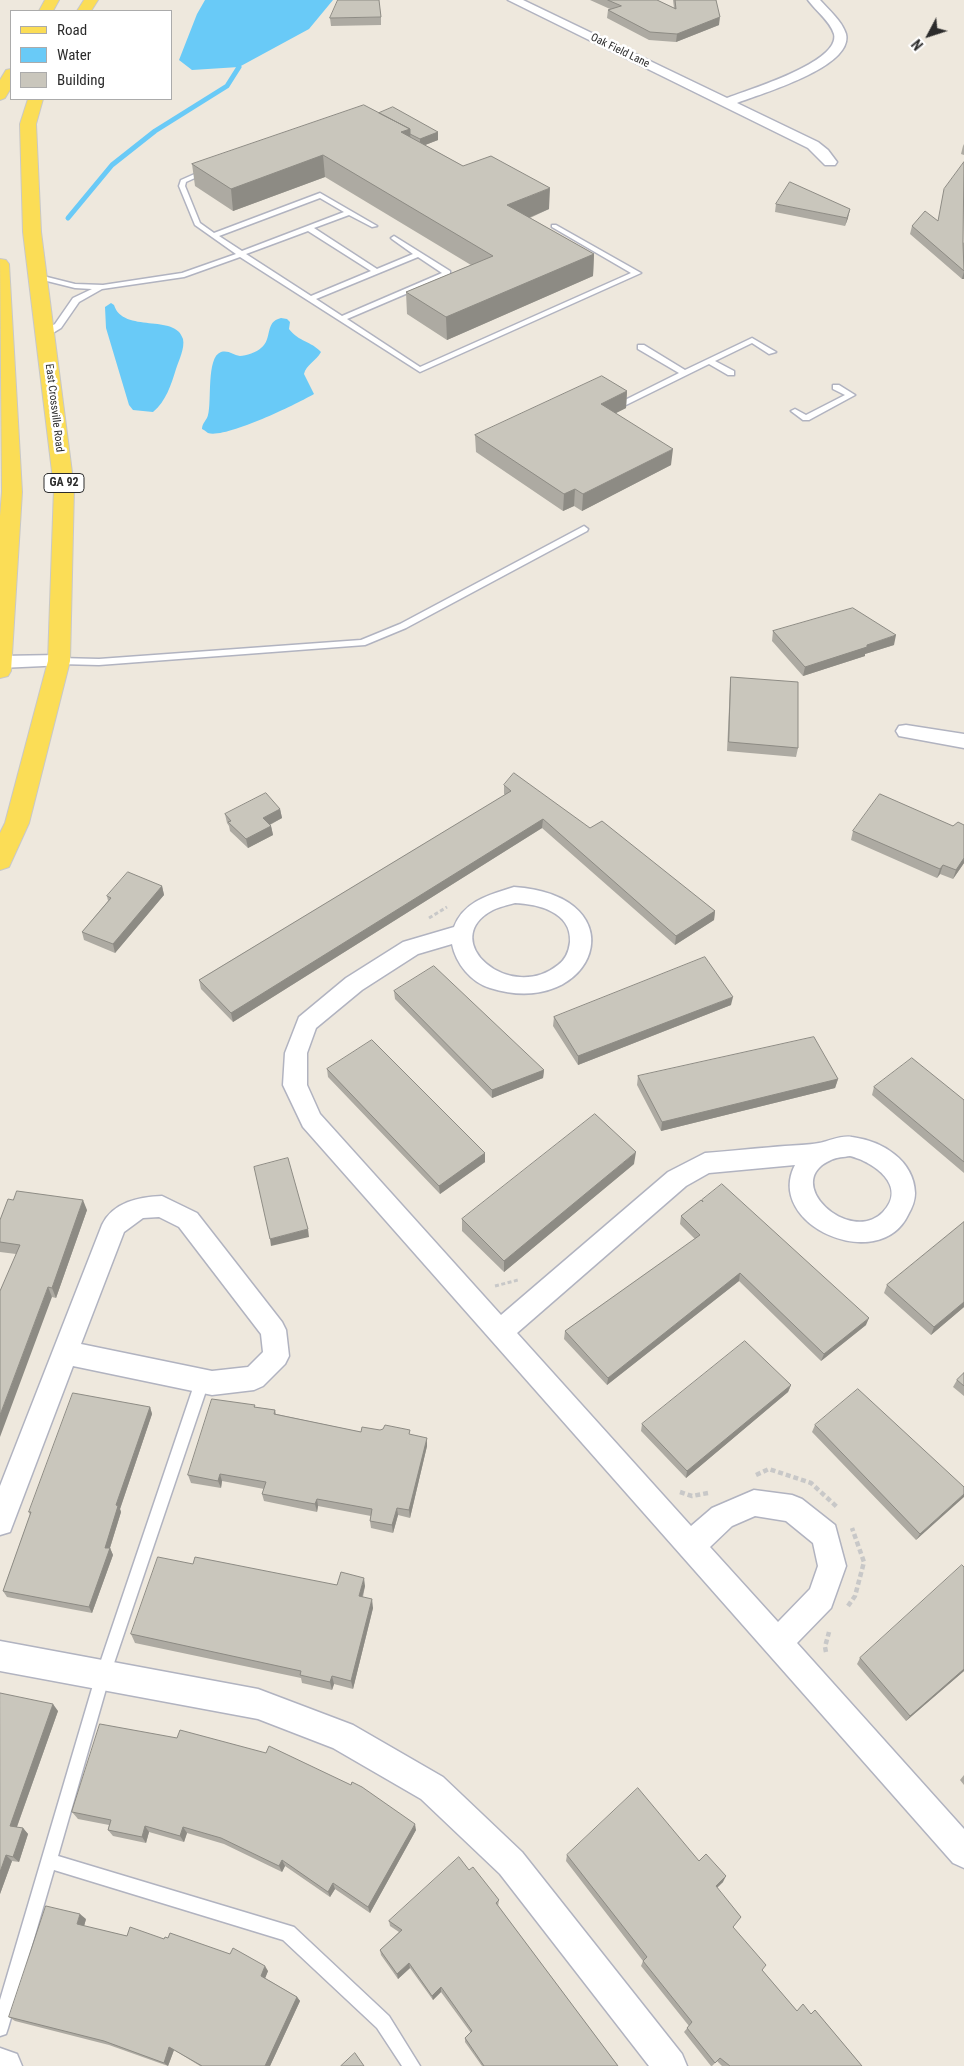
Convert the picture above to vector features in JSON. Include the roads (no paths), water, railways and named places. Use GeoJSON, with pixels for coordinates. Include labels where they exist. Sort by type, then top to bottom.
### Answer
{"type":"FeatureCollection","features":[{"type":"Feature","properties":{"kind":"main road"},"geometry":{"type":"LineString","coordinates":[[1,93],[10,75]]}},
{"type":"Feature","properties":{"kind":"main road","name":"East Crossville Road"},"geometry":{"type":"LineString","coordinates":[[0,861],[17,823],[59,661],[64,488],[32,232],[28,124],[36,100]]}},
{"type":"Feature","properties":{"kind":"main road"},"geometry":{"type":"LineString","coordinates":[[0,264],[4,403],[12,492],[1,665]]}},
{"type":"Feature","properties":{"kind":"street","name":"Oak Field Lane"},"geometry":{"type":"LineString","coordinates":[[514,0],[812,145],[823,153],[830,162]]}},
{"type":"Feature","properties":{"kind":"street"},"geometry":{"type":"LineString","coordinates":[[726,103],[816,67],[829,59],[839,49],[841,39],[839,30],[814,0]]}},
{"type":"Feature","properties":{"kind":"street"},"geometry":{"type":"LineString","coordinates":[[1,665],[59,661]]}},
{"type":"Feature","properties":{"kind":"street"},"geometry":{"type":"LineString","coordinates":[[906,731],[964,741]]}},
{"type":"Feature","properties":{"kind":"street"},"geometry":{"type":"LineString","coordinates":[[530,896],[545,899],[558,905],[577,924],[582,936],[577,960],[569,970],[558,978],[544,984],[512,986],[483,976],[472,967],[461,945],[462,933],[466,922],[474,912],[486,904],[507,897],[530,896]]}},
{"type":"Feature","properties":{"kind":"street"},"geometry":{"type":"LineString","coordinates":[[462,933],[411,948],[354,984],[307,1023],[296,1053],[295,1086],[311,1120],[964,1852]]}},
{"type":"Feature","properties":{"kind":"street"},"geometry":{"type":"LineString","coordinates":[[500,1332],[677,1179],[705,1163],[818,1153]]}},
{"type":"Feature","properties":{"kind":"street"},"geometry":{"type":"LineString","coordinates":[[0,1522],[65,1352],[114,1225],[138,1208],[162,1206],[188,1220],[273,1330],[276,1356],[254,1378],[212,1383],[65,1352]]}},
{"type":"Feature","properties":{"kind":"street"},"geometry":{"type":"LineString","coordinates":[[690,1546],[722,1518],[754,1503],[792,1508],[825,1535],[832,1566],[821,1598],[777,1643]]}},
{"type":"Feature","properties":{"kind":"street"},"geometry":{"type":"LineString","coordinates":[[0,1656],[258,1704],[342,1736],[432,1788],[511,1863],[670,2066]]}},
{"type":"Feature","properties":{"kind":"street"},"geometry":{"type":"LineString","coordinates":[[0,2065],[5,2066]]}},
{"type":"Feature","properties":{"kind":"lane"},"geometry":{"type":"LineString","coordinates":[[215,168],[186,178],[183,181],[182,186],[197,224],[420,370],[637,273],[554,226]]}},
{"type":"Feature","properties":{"kind":"lane"},"geometry":{"type":"LineString","coordinates":[[214,235],[320,195],[374,226]]}},
{"type":"Feature","properties":{"kind":"lane"},"geometry":{"type":"LineString","coordinates":[[38,276],[75,286],[103,287],[184,275],[350,212]]}},
{"type":"Feature","properties":{"kind":"lane"},"geometry":{"type":"LineString","coordinates":[[308,228],[376,272]]}},
{"type":"Feature","properties":{"kind":"lane"},"geometry":{"type":"LineString","coordinates":[[341,319],[447,273],[394,238]]}},
{"type":"Feature","properties":{"kind":"lane"},"geometry":{"type":"LineString","coordinates":[[310,298],[418,254]]}},
{"type":"Feature","properties":{"kind":"lane"},"geometry":{"type":"LineString","coordinates":[[45,334],[58,326],[76,300],[82,295],[103,287]]}},
{"type":"Feature","properties":{"kind":"lane"},"geometry":{"type":"LineString","coordinates":[[623,403],[752,340],[772,352]]}},
{"type":"Feature","properties":{"kind":"lane"},"geometry":{"type":"LineString","coordinates":[[641,347],[684,373]]}},
{"type":"Feature","properties":{"kind":"lane"},"geometry":{"type":"LineString","coordinates":[[710,361],[731,373]]}},
{"type":"Feature","properties":{"kind":"lane"},"geometry":{"type":"LineString","coordinates":[[794,411],[806,418],[851,395],[836,387]]}},
{"type":"Feature","properties":{"kind":"lane"},"geometry":{"type":"LineString","coordinates":[[59,661],[99,662],[362,643],[402,626],[584,529]]}},
{"type":"Feature","properties":{"kind":"lane"},"geometry":{"type":"LineString","coordinates":[[0,2028],[104,1675],[202,1382]]}},
{"type":"Feature","properties":{"kind":"lane"},"geometry":{"type":"LineString","coordinates":[[49,1861],[288,1933],[383,2022],[412,2066]]}},
{"type":"Feature","properties":{"kind":"water"},"geometry":{"type":"Polygon","coordinates":[[[205,0],[333,0],[309,29],[239,67],[192,70],[179,60],[197,14],[205,0]]]}},
{"type":"Feature","properties":{"kind":"water"},"geometry":{"type":"Polygon","coordinates":[[[111,303],[119,314],[128,319],[171,327],[178,331],[183,339],[182,350],[170,387],[165,398],[153,412],[133,410],[129,405],[106,328],[105,307],[111,303]]]}},
{"type":"Feature","properties":{"kind":"water"},"geometry":{"type":"Polygon","coordinates":[[[281,318],[287,319],[290,322],[289,329],[293,333],[321,352],[304,374],[314,394],[245,426],[229,431],[208,433],[202,429],[208,415],[211,371],[216,356],[221,352],[242,356],[257,351],[265,344],[272,323],[281,318]]]}},
{"type":"Feature","properties":{"kind":"waterway"},"geometry":{"type":"LineString","coordinates":[[68,218],[112,165],[155,131],[227,86],[239,67]]}}]}
